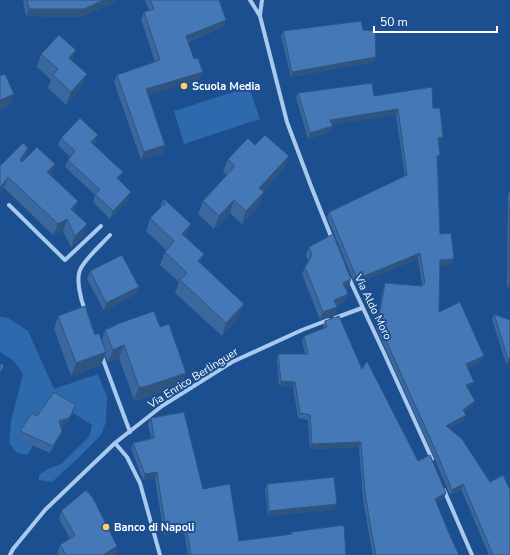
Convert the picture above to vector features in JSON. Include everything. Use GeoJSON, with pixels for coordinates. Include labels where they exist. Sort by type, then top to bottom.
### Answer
{"type":"FeatureCollection","features":[{"type":"Feature","properties":{"kind":"street"},"geometry":{"type":"LineString","coordinates":[[250,0],[260,16],[287,122],[334,243]]}},
{"type":"Feature","properties":{"kind":"street"},"geometry":{"type":"LineString","coordinates":[[260,16],[262,0]]}},
{"type":"Feature","properties":{"kind":"street"},"geometry":{"type":"LineString","coordinates":[[9,205],[65,260],[101,226]]}},
{"type":"Feature","properties":{"kind":"street"},"geometry":{"type":"LineString","coordinates":[[87,316],[78,286],[80,269],[92,253],[110,236]]}},
{"type":"Feature","properties":{"kind":"street","name":"Via Aldo Moro"},"geometry":{"type":"LineString","coordinates":[[346,272],[433,463]]}},
{"type":"Feature","properties":{"kind":"street","name":"Via Enrico Berlinguer"},"geometry":{"type":"LineString","coordinates":[[10,555],[13,549],[46,510],[115,443],[162,406],[232,362],[302,330],[362,308]]}},
{"type":"Feature","properties":{"kind":"street"},"geometry":{"type":"LineString","coordinates":[[100,351],[130,432]]}},
{"type":"Feature","properties":{"kind":"street"},"geometry":{"type":"LineString","coordinates":[[115,443],[127,457],[140,483],[160,555]]}},
{"type":"Feature","properties":{"kind":"street"},"geometry":{"type":"LineString","coordinates":[[442,484],[472,555]]}},
{"type":"Feature","properties":{"kind":"shaded area"},"geometry":{"type":"Polygon","coordinates":[[[249,87],[260,119],[184,144],[174,111],[249,87]]]}},
{"type":"Feature","properties":{"kind":"shaded area"},"geometry":{"type":"Polygon","coordinates":[[[0,317],[8,318],[28,331],[54,389],[98,374],[107,397],[106,422],[101,435],[52,482],[39,480],[39,475],[48,469],[61,464],[89,437],[92,425],[73,413],[18,438],[33,446],[27,455],[17,453],[9,443],[11,421],[23,374],[14,361],[0,352],[0,317]]]}},
{"type":"Feature","properties":{"kind":"building"},"geometry":{"type":"Polygon","coordinates":[[[27,0],[104,0],[84,9],[29,9],[27,0]]]}},
{"type":"Feature","properties":{"kind":"building"},"geometry":{"type":"Polygon","coordinates":[[[150,0],[219,0],[226,20],[186,36],[194,59],[198,58],[203,72],[146,89],[165,145],[144,152],[117,75],[160,60],[144,12],[154,9],[150,0]]]}},
{"type":"Feature","properties":{"kind":"building"},"geometry":{"type":"Polygon","coordinates":[[[361,21],[363,30],[375,31],[376,57],[292,72],[283,31],[361,21]]]}},
{"type":"Feature","properties":{"kind":"building"},"geometry":{"type":"Polygon","coordinates":[[[59,35],[76,50],[69,58],[87,74],[71,92],[53,75],[58,69],[41,54],[59,35]]]}},
{"type":"Feature","properties":{"kind":"building"},"geometry":{"type":"Polygon","coordinates":[[[5,74],[14,94],[0,100],[0,76],[5,74]]]}},
{"type":"Feature","properties":{"kind":"building"},"geometry":{"type":"Polygon","coordinates":[[[372,83],[374,96],[432,87],[433,108],[440,108],[443,137],[438,138],[440,155],[437,156],[440,234],[451,233],[454,259],[440,260],[439,312],[460,302],[484,356],[466,364],[474,382],[466,385],[475,401],[463,410],[466,415],[446,426],[462,439],[490,482],[503,475],[510,490],[510,555],[493,555],[463,484],[452,490],[378,323],[385,283],[422,286],[422,284],[425,284],[420,253],[357,279],[329,212],[407,175],[398,109],[330,120],[333,126],[310,133],[298,93],[372,83]]]}},
{"type":"Feature","properties":{"kind":"building"},"geometry":{"type":"Polygon","coordinates":[[[80,118],[98,135],[91,142],[123,172],[117,178],[131,192],[113,211],[95,194],[100,190],[68,160],[75,151],[61,138],[80,118]]]}},
{"type":"Feature","properties":{"kind":"building"},"geometry":{"type":"Polygon","coordinates":[[[265,135],[289,156],[259,188],[264,192],[246,211],[234,200],[219,216],[203,201],[235,166],[228,159],[248,138],[255,145],[265,135]]]}},
{"type":"Feature","properties":{"kind":"building"},"geometry":{"type":"Polygon","coordinates":[[[23,143],[28,148],[20,160],[22,162],[37,147],[55,164],[47,172],[78,201],[71,209],[87,224],[75,236],[67,219],[58,224],[8,177],[0,188],[0,166],[23,143]]]}},
{"type":"Feature","properties":{"kind":"building"},"geometry":{"type":"Polygon","coordinates":[[[163,198],[191,224],[182,234],[204,254],[198,261],[244,304],[226,323],[180,280],[187,273],[165,252],[174,241],[150,218],[164,204],[165,205],[163,198]]]}},
{"type":"Feature","properties":{"kind":"building"},"geometry":{"type":"Polygon","coordinates":[[[510,204],[510,283],[509,283],[510,204]]]}},
{"type":"Feature","properties":{"kind":"building"},"geometry":{"type":"Polygon","coordinates":[[[333,234],[351,279],[343,283],[348,294],[334,300],[337,307],[323,312],[305,267],[312,255],[309,247],[333,234]]]}},
{"type":"Feature","properties":{"kind":"building"},"geometry":{"type":"Polygon","coordinates":[[[122,255],[139,287],[106,303],[90,271],[122,255]]]}},
{"type":"Feature","properties":{"kind":"building"},"geometry":{"type":"Polygon","coordinates":[[[85,306],[95,335],[99,333],[106,352],[76,363],[58,316],[85,306]]]}},
{"type":"Feature","properties":{"kind":"building"},"geometry":{"type":"Polygon","coordinates":[[[154,311],[160,327],[169,324],[186,373],[144,387],[139,387],[124,345],[113,350],[105,330],[154,311]]]}},
{"type":"Feature","properties":{"kind":"building"},"geometry":{"type":"Polygon","coordinates":[[[494,314],[510,320],[510,359],[508,359],[494,314]]]}},
{"type":"Feature","properties":{"kind":"building"},"geometry":{"type":"Polygon","coordinates":[[[339,316],[362,369],[367,361],[418,461],[430,455],[446,493],[435,499],[459,555],[376,555],[365,493],[361,442],[312,444],[310,415],[300,413],[295,382],[281,381],[278,354],[308,354],[304,336],[327,327],[325,321],[339,316]]]}},
{"type":"Feature","properties":{"kind":"building"},"geometry":{"type":"Polygon","coordinates":[[[0,363],[4,366],[0,373],[0,363]]]}},
{"type":"Feature","properties":{"kind":"building"},"geometry":{"type":"Polygon","coordinates":[[[54,392],[76,405],[69,418],[59,421],[62,431],[53,446],[20,431],[32,413],[37,416],[54,392]]]}},
{"type":"Feature","properties":{"kind":"building"},"geometry":{"type":"Polygon","coordinates":[[[184,412],[203,489],[230,484],[239,541],[344,525],[346,555],[191,555],[186,526],[166,530],[157,472],[145,474],[133,443],[154,438],[151,418],[184,412]]]}},
{"type":"Feature","properties":{"kind":"building"},"geometry":{"type":"Polygon","coordinates":[[[334,477],[337,504],[269,511],[267,484],[334,477]]]}},
{"type":"Feature","properties":{"kind":"building"},"geometry":{"type":"Polygon","coordinates":[[[86,490],[93,498],[117,546],[103,555],[66,555],[60,545],[75,535],[61,511],[86,490]]]}},
{"type":"Feature","properties":{"kind":"place","name":"Scuola Media"},"geometry":{"type":"Point","coordinates":[184,86]}},
{"type":"Feature","properties":{"kind":"place","name":"Banco di Napoli"},"geometry":{"type":"Point","coordinates":[106,527]}}]}
